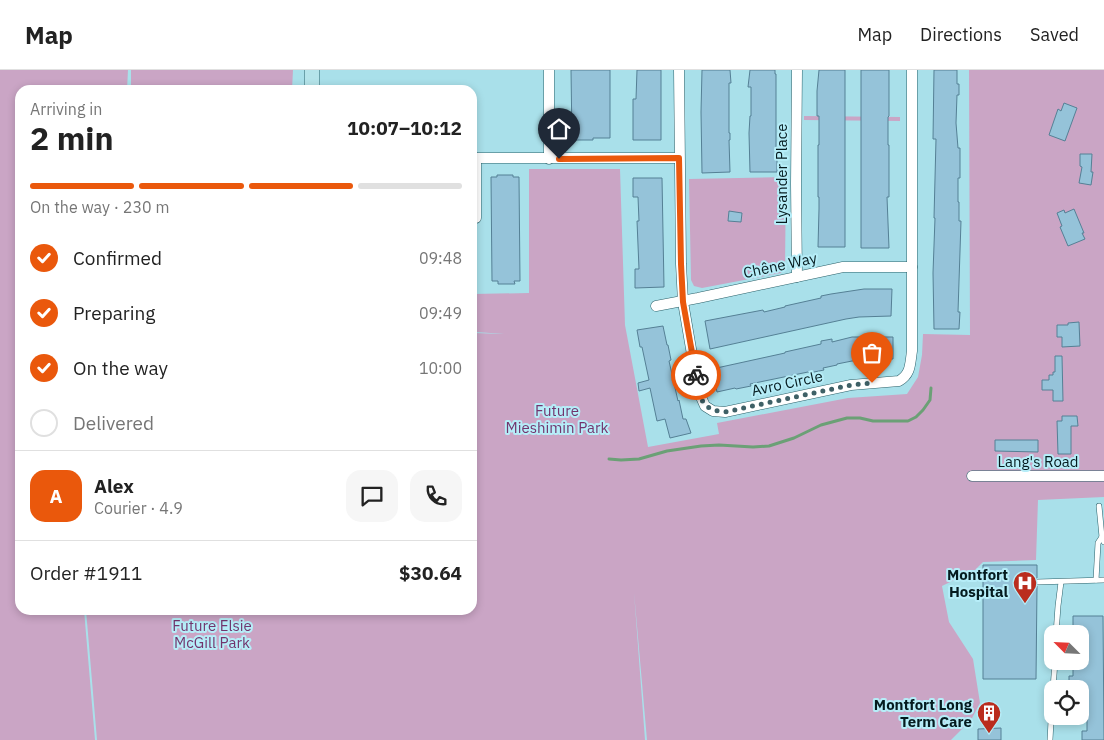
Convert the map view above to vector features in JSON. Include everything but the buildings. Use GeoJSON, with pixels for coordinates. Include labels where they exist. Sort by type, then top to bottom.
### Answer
{"type":"FeatureCollection","features":[{"type":"Feature","properties":{"kind":"street"},"geometry":{"type":"LineString","coordinates":[[312,70],[312,85]]}},
{"type":"Feature","properties":{"kind":"street"},"geometry":{"type":"LineString","coordinates":[[549,70],[549,158]]}},
{"type":"Feature","properties":{"kind":"street","name":"Avro Circle"},"geometry":{"type":"LineString","coordinates":[[679,70],[679,158],[683,302],[693,363],[701,397],[705,406],[713,411],[725,412],[851,385],[899,381],[908,373],[912,351],[912,70]]}},
{"type":"Feature","properties":{"kind":"street","name":"Lysander Place"},"geometry":{"type":"LineString","coordinates":[[797,70],[797,277]]}},
{"type":"Feature","properties":{"kind":"street"},"geometry":{"type":"LineString","coordinates":[[477,158],[679,158]]}},
{"type":"Feature","properties":{"kind":"street","name":"Chêne Way"},"geometry":{"type":"LineString","coordinates":[[656,306],[683,302],[843,267],[912,267]]}},
{"type":"Feature","properties":{"kind":"street","name":"Lang's Road"},"geometry":{"type":"LineString","coordinates":[[972,476],[1104,476]]}},
{"type":"Feature","properties":{"kind":"lane"},"geometry":{"type":"LineString","coordinates":[[1096,580],[1098,543],[1103,540],[1099,506]]}},
{"type":"Feature","properties":{"kind":"lane"},"geometry":{"type":"LineString","coordinates":[[1037,582],[1104,580]]}},
{"type":"Feature","properties":{"kind":"lane"},"geometry":{"type":"LineString","coordinates":[[1057,625],[1061,582]]}},
{"type":"Feature","properties":{"kind":"lane"},"geometry":{"type":"LineString","coordinates":[[1050,740],[1051,725]]}},
{"type":"Feature","properties":{"kind":"green space"},"geometry":{"type":"Polygon","coordinates":[[[0,70],[128,70],[127,85],[15,85],[15,615],[84,615],[95,740],[0,740],[0,70]]]}},
{"type":"Feature","properties":{"kind":"green space"},"geometry":{"type":"Polygon","coordinates":[[[131,70],[293,70],[292,85],[131,85],[131,70]]]}},
{"type":"Feature","properties":{"kind":"green space"},"geometry":{"type":"Polygon","coordinates":[[[969,70],[1104,70],[1104,497],[1038,500],[1036,560],[983,562],[975,570],[942,586],[949,622],[973,659],[980,703],[971,720],[951,740],[647,740],[634,592],[645,740],[97,740],[86,615],[477,615],[477,333],[504,334],[477,332],[477,294],[529,293],[529,169],[620,169],[625,325],[648,447],[719,434],[717,423],[848,398],[907,394],[918,377],[923,334],[970,335],[969,70]]]}},
{"type":"Feature","properties":{"kind":"green space"},"geometry":{"type":"Polygon","coordinates":[[[804,116],[900,117],[900,121],[804,120],[804,116]]]}},
{"type":"Feature","properties":{"kind":"green space"},"geometry":{"type":"Polygon","coordinates":[[[786,177],[785,268],[781,273],[702,288],[694,286],[691,280],[689,179],[786,177]]]}},
{"type":"Feature","properties":{"kind":"waterway"},"geometry":{"type":"LineString","coordinates":[[609,459],[639,459],[667,451],[701,446],[769,446],[794,438],[821,425],[847,418],[873,421],[908,421],[916,417],[930,400],[931,388]]}},
{"type":"Feature","properties":{"kind":"way so far"},"geometry":{"type":"LineString","coordinates":[[696,375],[705,406],[713,411],[725,412],[851,385],[872,383]]}},
{"type":"Feature","properties":{"kind":"place","name":"Montfort Hospital"},"geometry":{"type":"Point","coordinates":[1025,604]}},
{"type":"Feature","properties":{"kind":"place","name":"Montfort Long Term Care"},"geometry":{"type":"Point","coordinates":[989,734]}},
{"type":"Feature","properties":{"kind":"route"},"geometry":{"type":"LineString","coordinates":[[559,159],[679,158],[683,302],[696,375]]}},
{"type":"Feature","properties":{"kind":"park label","name":"Future Mieshimin Park"},"geometry":{"type":"Point","coordinates":[557,418]}},
{"type":"Feature","properties":{"kind":"park label","name":"Future Elsie McGill Park"},"geometry":{"type":"Point","coordinates":[212,634]}}]}
